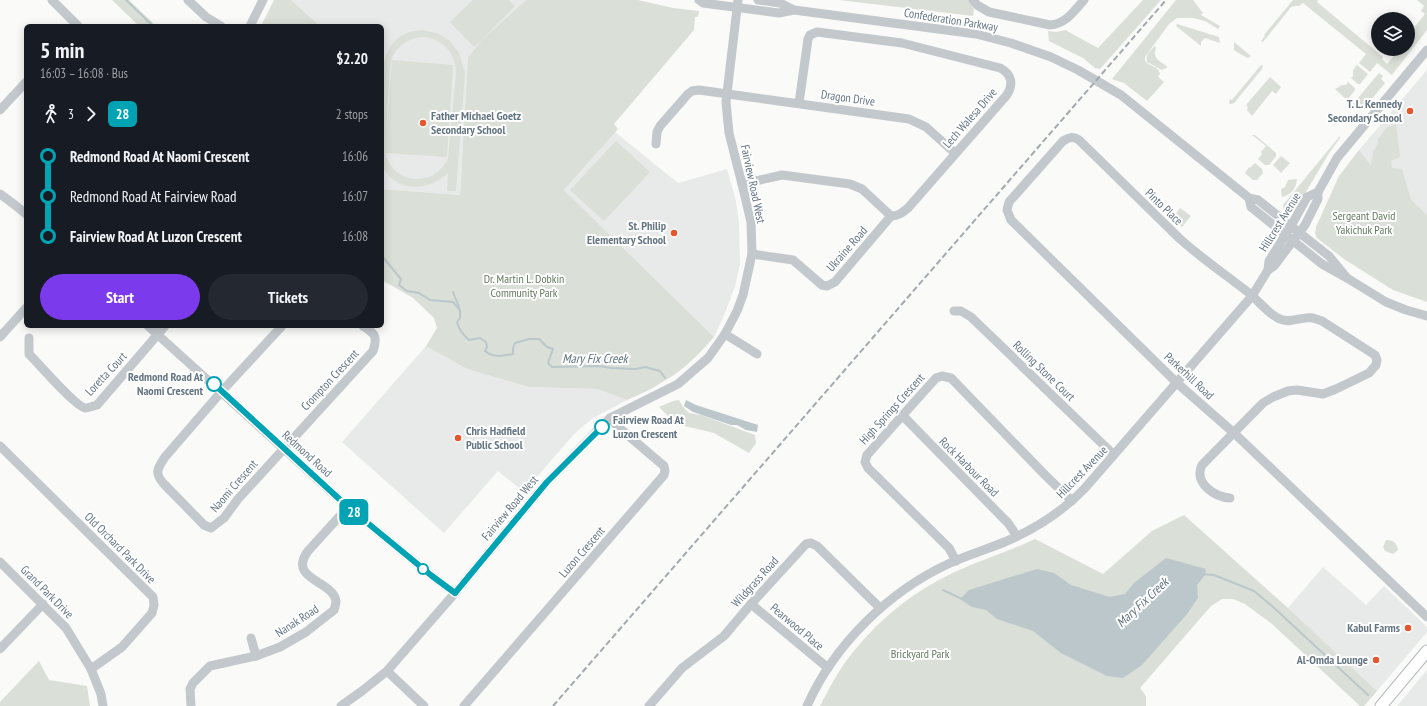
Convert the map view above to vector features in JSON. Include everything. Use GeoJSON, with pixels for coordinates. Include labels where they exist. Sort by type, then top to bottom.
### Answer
{"type":"FeatureCollection","features":[{"type":"Feature","properties":{"kind":"main road"},"geometry":{"type":"LineString","coordinates":[[1381,706],[1427,651]]}},
{"type":"Feature","properties":{"kind":"street"},"geometry":{"type":"LineString","coordinates":[[52,0],[76,24]]}},
{"type":"Feature","properties":{"kind":"street"},"geometry":{"type":"LineString","coordinates":[[188,0],[206,17],[218,24]]}},
{"type":"Feature","properties":{"kind":"street"},"geometry":{"type":"LineString","coordinates":[[251,24],[263,0]]}},
{"type":"Feature","properties":{"kind":"street","name":"Confederation Parkway"},"geometry":{"type":"LineString","coordinates":[[699,0],[702,3],[737,4],[779,13],[794,10],[976,34],[1010,42],[1051,57],[1078,70],[1121,95],[1249,198],[1258,200],[1291,226],[1328,256],[1347,278]]}},
{"type":"Feature","properties":{"kind":"street","name":"Confederation Parkway"},"geometry":{"type":"LineString","coordinates":[[758,0],[780,3],[794,10]]}},
{"type":"Feature","properties":{"kind":"street"},"geometry":{"type":"LineString","coordinates":[[973,0],[976,5],[989,12],[1050,25],[1057,25],[1067,19],[1084,0]]}},
{"type":"Feature","properties":{"kind":"street","name":"Fairview Road West"},"geometry":{"type":"LineString","coordinates":[[341,706],[387,671],[455,593],[544,486],[610,418],[678,384],[708,358],[725,334],[737,311],[743,295],[752,254],[751,222],[729,133],[726,102],[737,4]]}},
{"type":"Feature","properties":{"kind":"street","name":"Lech Walesa Drive"},"geometry":{"type":"LineString","coordinates":[[799,103],[808,39],[810,35],[817,32],[902,43],[985,64],[1005,70],[1009,74],[1009,91],[908,208],[900,214],[891,216]]}},
{"type":"Feature","properties":{"kind":"street","name":"Hillcrest Avenue"},"geometry":{"type":"LineString","coordinates":[[807,706],[828,668],[852,638],[880,608],[929,574],[956,561],[1017,536],[1047,520],[1072,501],[1114,455],[1252,296],[1268,270],[1269,261],[1289,238],[1299,233],[1304,225],[1318,199],[1318,192],[1336,158],[1427,50]]}},
{"type":"Feature","properties":{"kind":"street"},"geometry":{"type":"LineString","coordinates":[[0,110],[24,87]]}},
{"type":"Feature","properties":{"kind":"street","name":"Dragon Drive"},"geometry":{"type":"LineString","coordinates":[[656,144],[659,129],[692,91],[699,90],[909,119],[926,127],[955,153]]}},
{"type":"Feature","properties":{"kind":"street","name":"Pinto Place"},"geometry":{"type":"LineString","coordinates":[[1063,141],[1074,137],[1079,140],[1183,242],[1252,296]]}},
{"type":"Feature","properties":{"kind":"street","name":"Parkerhill Road"},"geometry":{"type":"LineString","coordinates":[[1063,141],[1008,202],[1007,210],[1011,220],[1177,382],[1234,433],[1427,616]]}},
{"type":"Feature","properties":{"kind":"street"},"geometry":{"type":"LineString","coordinates":[[742,184],[782,175],[850,184],[862,189],[891,216]]}},
{"type":"Feature","properties":{"kind":"street","name":"Hillcrest Avenue"},"geometry":{"type":"LineString","coordinates":[[1289,238],[1291,226],[1307,197],[1318,192]]}},
{"type":"Feature","properties":{"kind":"street"},"geometry":{"type":"LineString","coordinates":[[0,194],[24,212]]}},
{"type":"Feature","properties":{"kind":"street","name":"Confederation Parkway"},"geometry":{"type":"LineString","coordinates":[[1249,198],[1251,207],[1322,264],[1386,302],[1427,316]]}},
{"type":"Feature","properties":{"kind":"street","name":"Ukraine Road"},"geometry":{"type":"LineString","coordinates":[[752,254],[793,260],[822,285],[827,286],[835,282],[891,216]]}},
{"type":"Feature","properties":{"kind":"street"},"geometry":{"type":"LineString","coordinates":[[1230,498],[1217,495],[1205,486],[1199,473],[1202,465],[1263,403],[1288,391],[1297,390],[1323,394],[1369,373],[1376,365],[1377,360],[1375,355],[1322,322],[1314,318],[1288,321],[1281,320],[1252,296]]}},
{"type":"Feature","properties":{"kind":"street"},"geometry":{"type":"LineString","coordinates":[[0,337],[24,310]]}},
{"type":"Feature","properties":{"kind":"street","name":"Rolling Stone Court"},"geometry":{"type":"LineString","coordinates":[[954,311],[961,311],[970,317],[1114,455]]}},
{"type":"Feature","properties":{"kind":"street","name":"Redmond Road"},"geometry":{"type":"LineString","coordinates":[[150,328],[222,391],[283,449],[348,507],[455,593]]}},
{"type":"Feature","properties":{"kind":"street"},"geometry":{"type":"LineString","coordinates":[[157,334],[163,328]]}},
{"type":"Feature","properties":{"kind":"street"},"geometry":{"type":"LineString","coordinates":[[222,391],[280,328]]}},
{"type":"Feature","properties":{"kind":"street","name":"Crompton Crescent"},"geometry":{"type":"LineString","coordinates":[[283,449],[373,351],[376,342],[375,336],[366,328]]}},
{"type":"Feature","properties":{"kind":"street","name":"Loretta Court"},"geometry":{"type":"LineString","coordinates":[[29,338],[29,354],[62,390],[81,407],[85,408],[97,405],[157,334]]}},
{"type":"Feature","properties":{"kind":"street"},"geometry":{"type":"LineString","coordinates":[[725,334],[757,354]]}},
{"type":"Feature","properties":{"kind":"street","name":"High Springs Crescent"},"geometry":{"type":"LineString","coordinates":[[956,561],[946,545],[867,466],[865,459],[933,380],[942,376],[951,378],[1072,501]]}},
{"type":"Feature","properties":{"kind":"street","name":"Naomi Crescent"},"geometry":{"type":"LineString","coordinates":[[222,391],[165,457],[157,472],[163,484],[204,525],[210,528],[224,518],[238,499],[283,449]]}},
{"type":"Feature","properties":{"kind":"street","name":"Rock Harbour Road"},"geometry":{"type":"LineString","coordinates":[[903,416],[1008,524],[1017,536]]}},
{"type":"Feature","properties":{"kind":"street","name":"Luzon Crescent"},"geometry":{"type":"LineString","coordinates":[[464,706],[664,475],[666,471],[664,466],[617,426],[610,418]]}},
{"type":"Feature","properties":{"kind":"street","name":"Old Orchard Park Drive"},"geometry":{"type":"LineString","coordinates":[[0,446],[153,598],[154,605],[152,613],[122,647],[91,669]]}},
{"type":"Feature","properties":{"kind":"street","name":"Nanak Road"},"geometry":{"type":"LineString","coordinates":[[191,706],[190,689],[202,672],[210,666],[256,656],[280,647],[306,632],[334,610],[336,600],[333,594],[302,569],[302,563],[308,551],[348,507]]}},
{"type":"Feature","properties":{"kind":"street","name":"Wildgrass Road"},"geometry":{"type":"LineString","coordinates":[[649,706],[682,668],[724,636],[804,546],[811,543],[817,546],[880,608]]}},
{"type":"Feature","properties":{"kind":"street","name":"Grand Park Drive"},"geometry":{"type":"LineString","coordinates":[[0,562],[66,628],[91,669],[101,694],[103,706]]}},
{"type":"Feature","properties":{"kind":"street"},"geometry":{"type":"LineString","coordinates":[[0,649],[43,604]]}},
{"type":"Feature","properties":{"kind":"street","name":"Pearwood Place"},"geometry":{"type":"LineString","coordinates":[[751,604],[828,668]]}},
{"type":"Feature","properties":{"kind":"street"},"geometry":{"type":"LineString","coordinates":[[251,638],[256,656]]}},
{"type":"Feature","properties":{"kind":"street"},"geometry":{"type":"LineString","coordinates":[[387,671],[424,706]]}},
{"type":"Feature","properties":{"kind":"shaded area","name":"Father Michael Goetz Secondary School"},"geometry":{"type":"Polygon","coordinates":[[[291,0],[526,0],[482,40],[468,57],[460,195],[384,189],[384,24],[318,24],[291,0]]]}},
{"type":"Feature","properties":{"kind":"shaded area","name":"T. L. Kennedy Secondary School"},"geometry":{"type":"Polygon","coordinates":[[[1427,70],[1427,224],[1393,192],[1359,150],[1427,70]]]}},
{"type":"Feature","properties":{"kind":"shaded area","name":"St. Philip Elementary School"},"geometry":{"type":"Polygon","coordinates":[[[615,132],[678,183],[727,169],[736,201],[739,223],[740,264],[735,286],[714,337],[564,190],[615,132]]]}},
{"type":"Feature","properties":{"kind":"shaded area","name":"Chris Hadfield Public School"},"geometry":{"type":"Polygon","coordinates":[[[426,346],[467,369],[529,387],[597,389],[627,400],[593,418],[574,434],[524,492],[498,471],[444,533],[342,442],[426,346]]]}},
{"type":"Feature","properties":{"kind":"shaded area"},"geometry":{"type":"Polygon","coordinates":[[[1323,567],[1366,605],[1384,586],[1427,627],[1427,632],[1377,691],[1288,608],[1323,567]]]}},
{"type":"Feature","properties":{"kind":"shaded area"},"geometry":{"type":"Polygon","coordinates":[[[1427,670],[1427,706],[1397,706],[1427,670]]]}},
{"type":"Feature","properties":{"kind":"green space"},"geometry":{"type":"Polygon","coordinates":[[[112,0],[129,0],[154,24],[137,24],[112,0]]]}},
{"type":"Feature","properties":{"kind":"green space"},"geometry":{"type":"Polygon","coordinates":[[[274,0],[291,0],[318,24],[262,24],[274,0]]]}},
{"type":"Feature","properties":{"kind":"green space"},"geometry":{"type":"Polygon","coordinates":[[[473,0],[509,0],[515,6],[474,47],[450,22],[473,0]]]}},
{"type":"Feature","properties":{"kind":"green space","name":"Dr. Martin L. Dobkin Community Park"},"geometry":{"type":"Polygon","coordinates":[[[526,0],[638,0],[673,8],[699,11],[698,17],[695,17],[694,30],[614,124],[618,129],[564,190],[714,337],[685,367],[671,377],[627,400],[597,389],[529,387],[467,369],[426,346],[437,328],[434,318],[413,298],[384,281],[384,189],[460,195],[468,57],[482,40],[526,0]]]}},
{"type":"Feature","properties":{"kind":"green space"},"geometry":{"type":"Polygon","coordinates":[[[839,0],[969,0],[974,10],[973,16],[839,0]]]}},
{"type":"Feature","properties":{"kind":"green space"},"geometry":{"type":"Polygon","coordinates":[[[1143,0],[1161,0],[1100,69],[1095,68],[1083,58],[1049,41],[1048,31],[1056,32],[1067,30],[1098,48],[1143,0]]]}},
{"type":"Feature","properties":{"kind":"green space"},"geometry":{"type":"Polygon","coordinates":[[[1176,0],[1193,0],[1203,13],[1201,15],[1220,26],[1218,29],[1205,21],[1193,18],[1177,18],[1169,24],[1145,57],[1145,61],[1158,69],[1160,74],[1158,77],[1164,82],[1147,101],[1124,83],[1112,79],[1176,0]]]}},
{"type":"Feature","properties":{"kind":"green space"},"geometry":{"type":"Polygon","coordinates":[[[1293,0],[1318,0],[1317,2],[1371,47],[1371,56],[1382,56],[1382,59],[1387,64],[1394,56],[1407,56],[1392,75],[1377,63],[1370,72],[1359,63],[1366,54],[1303,3],[1299,6],[1291,7],[1263,42],[1261,41],[1265,36],[1264,35],[1293,0]]]}},
{"type":"Feature","properties":{"kind":"green space"},"geometry":{"type":"Polygon","coordinates":[[[1417,0],[1427,0],[1427,30],[1415,45],[1415,26],[1425,14],[1421,11],[1424,6],[1417,0]]]}},
{"type":"Feature","properties":{"kind":"green space"},"geometry":{"type":"Polygon","coordinates":[[[1177,24],[1219,37],[1220,43],[1205,38],[1201,42],[1201,46],[1176,26],[1177,24]]]}},
{"type":"Feature","properties":{"kind":"green space"},"geometry":{"type":"Polygon","coordinates":[[[422,30],[437,33],[450,41],[459,53],[465,73],[456,191],[447,191],[448,173],[431,184],[413,187],[396,181],[388,175],[384,169],[384,65],[390,47],[397,39],[408,33],[422,30]],[[419,37],[409,40],[400,46],[391,60],[453,65],[447,157],[385,153],[389,164],[396,172],[405,177],[414,179],[433,175],[442,168],[448,159],[456,68],[452,55],[444,45],[432,39],[419,37]],[[392,61],[390,70],[385,152],[392,61]]]}},
{"type":"Feature","properties":{"kind":"green space"},"geometry":{"type":"Polygon","coordinates":[[[1234,42],[1251,56],[1248,58],[1234,50],[1234,42]]]}},
{"type":"Feature","properties":{"kind":"green space"},"geometry":{"type":"Polygon","coordinates":[[[1155,46],[1156,57],[1168,67],[1162,70],[1147,62],[1147,55],[1155,46]]]}},
{"type":"Feature","properties":{"kind":"green space"},"geometry":{"type":"Polygon","coordinates":[[[1261,65],[1263,66],[1262,69],[1234,103],[1229,103],[1230,99],[1232,100],[1261,65]]]}},
{"type":"Feature","properties":{"kind":"green space"},"geometry":{"type":"Polygon","coordinates":[[[1357,65],[1368,74],[1360,84],[1351,78],[1353,76],[1353,70],[1357,65]]]}},
{"type":"Feature","properties":{"kind":"green space"},"geometry":{"type":"Polygon","coordinates":[[[1379,73],[1383,76],[1381,79],[1385,83],[1365,107],[1355,108],[1353,104],[1379,73]]]}},
{"type":"Feature","properties":{"kind":"green space"},"geometry":{"type":"Polygon","coordinates":[[[1270,77],[1281,87],[1276,94],[1272,91],[1252,116],[1247,110],[1248,107],[1246,105],[1270,77]]]}},
{"type":"Feature","properties":{"kind":"green space"},"geometry":{"type":"Polygon","coordinates":[[[1348,82],[1355,88],[1355,90],[1347,100],[1335,89],[1342,85],[1346,85],[1348,82]]]}},
{"type":"Feature","properties":{"kind":"green space","name":"Sergeant David Yakichuk Park"},"geometry":{"type":"Polygon","coordinates":[[[1396,124],[1400,157],[1391,161],[1392,168],[1402,169],[1411,200],[1427,215],[1427,302],[1393,290],[1344,259],[1317,238],[1315,234],[1316,227],[1339,176],[1359,150],[1371,165],[1373,152],[1378,143],[1378,139],[1386,128],[1396,124]]]}},
{"type":"Feature","properties":{"kind":"green space"},"geometry":{"type":"Polygon","coordinates":[[[1252,135],[1255,135],[1276,153],[1276,156],[1269,165],[1265,165],[1258,159],[1266,146],[1252,135]]]}},
{"type":"Feature","properties":{"kind":"green space"},"geometry":{"type":"Polygon","coordinates":[[[1340,136],[1294,212],[1288,214],[1284,212],[1283,205],[1340,136]]]}},
{"type":"Feature","properties":{"kind":"green space"},"geometry":{"type":"Polygon","coordinates":[[[616,141],[650,172],[604,221],[570,190],[616,141]]]}},
{"type":"Feature","properties":{"kind":"green space"},"geometry":{"type":"Polygon","coordinates":[[[1281,156],[1290,163],[1281,173],[1273,165],[1281,156]]]}},
{"type":"Feature","properties":{"kind":"green space"},"geometry":{"type":"Polygon","coordinates":[[[1255,163],[1262,169],[1263,173],[1257,180],[1253,180],[1245,173],[1249,167],[1250,168],[1255,163]]]}},
{"type":"Feature","properties":{"kind":"green space"},"geometry":{"type":"Polygon","coordinates":[[[1297,179],[1296,186],[1292,191],[1288,195],[1282,197],[1281,189],[1285,187],[1288,180],[1297,179]]]}},
{"type":"Feature","properties":{"kind":"green space"},"geometry":{"type":"Polygon","coordinates":[[[1180,208],[1191,216],[1182,227],[1172,219],[1180,208]]]}},
{"type":"Feature","properties":{"kind":"green space"},"geometry":{"type":"Polygon","coordinates":[[[679,400],[689,413],[701,415],[755,435],[756,443],[749,453],[714,433],[676,424],[659,407],[679,400]]]}},
{"type":"Feature","properties":{"kind":"green space","name":"Brickyard Park"},"geometry":{"type":"Polygon","coordinates":[[[1184,515],[1288,608],[1377,691],[1364,706],[1360,706],[1272,624],[1245,604],[1233,599],[1222,599],[1211,606],[1140,688],[1146,696],[1146,706],[820,706],[834,680],[850,656],[870,633],[905,601],[931,584],[967,567],[1035,539],[1103,574],[1152,531],[1184,515]]]}},
{"type":"Feature","properties":{"kind":"green space"},"geometry":{"type":"Polygon","coordinates":[[[1386,540],[1391,540],[1396,545],[1398,550],[1393,554],[1385,551],[1383,547],[1386,540]]]}},
{"type":"Feature","properties":{"kind":"green space"},"geometry":{"type":"Polygon","coordinates":[[[39,661],[49,680],[87,686],[90,706],[0,706],[0,702],[39,661]]]}},
{"type":"Feature","properties":{"kind":"water"},"geometry":{"type":"Polygon","coordinates":[[[686,400],[696,405],[758,425],[757,432],[746,430],[737,425],[731,425],[693,412],[684,406],[686,400]]]}},
{"type":"Feature","properties":{"kind":"water"},"geometry":{"type":"Polygon","coordinates":[[[1166,558],[1206,569],[1205,575],[1197,585],[1198,598],[1187,614],[1142,665],[1123,678],[1107,676],[1061,653],[1033,631],[997,619],[986,610],[972,607],[960,599],[969,590],[1037,569],[1054,573],[1071,585],[1110,597],[1125,594],[1134,583],[1166,558]]]}},
{"type":"Feature","properties":{"kind":"waterway","name":"Mary Fix Creek"},"geometry":{"type":"LineString","coordinates":[[126,0],[151,24]]}},
{"type":"Feature","properties":{"kind":"waterway","name":"Mary Fix Creek"},"geometry":{"type":"LineString","coordinates":[[384,258],[401,279],[399,285],[407,291],[419,293],[430,300],[453,302],[460,310],[460,318],[457,322],[462,332],[469,340],[480,338],[486,342],[487,347],[485,351],[491,355],[502,356],[513,354],[515,343],[529,339],[539,339],[547,347],[553,349],[548,363],[552,367],[600,366],[636,369],[645,367],[660,371],[665,378]]}},
{"type":"Feature","properties":{"kind":"waterway","name":"Mary Fix Creek"},"geometry":{"type":"LineString","coordinates":[[453,292],[459,307]]}},
{"type":"Feature","properties":{"kind":"waterway","name":"Mary Fix Creek"},"geometry":{"type":"LineString","coordinates":[[1202,574],[1214,575],[1254,591],[1368,695]]}},
{"type":"Feature","properties":{"kind":"waterway","name":"Mary Fix Creek"},"geometry":{"type":"LineString","coordinates":[[943,590],[962,599]]}},
{"type":"Feature","properties":{"kind":"railway"},"geometry":{"type":"LineString","coordinates":[[553,706],[1166,0]]}},
{"type":"Feature","properties":{"kind":"bus line","name":"28"},"geometry":{"type":"LineString","coordinates":[[214,384],[283,449],[348,507],[455,593],[547,482],[602,427]]}},
{"type":"Feature","properties":{"kind":"place","name":"T. L. Kennedy Secondary School"},"geometry":{"type":"Point","coordinates":[1410,111]}},
{"type":"Feature","properties":{"kind":"place","name":"Father Michael Goetz Secondary School"},"geometry":{"type":"Point","coordinates":[423,123]}},
{"type":"Feature","properties":{"kind":"place","name":"St. Philip Elementary School"},"geometry":{"type":"Point","coordinates":[674,233]}},
{"type":"Feature","properties":{"kind":"place","name":"Redmond Road At Naomi Crescent"},"geometry":{"type":"Point","coordinates":[214,384]}},
{"type":"Feature","properties":{"kind":"place","name":"Fairview Road At Luzon Crescent"},"geometry":{"type":"Point","coordinates":[602,427]}},
{"type":"Feature","properties":{"kind":"place","name":"Chris Hadfield Public School"},"geometry":{"type":"Point","coordinates":[458,438]}},
{"type":"Feature","properties":{"kind":"place","name":"Kabul Farms"},"geometry":{"type":"Point","coordinates":[1408,628]}},
{"type":"Feature","properties":{"kind":"place","name":"Al-Omda Lounge"},"geometry":{"type":"Point","coordinates":[1376,660]}}]}
